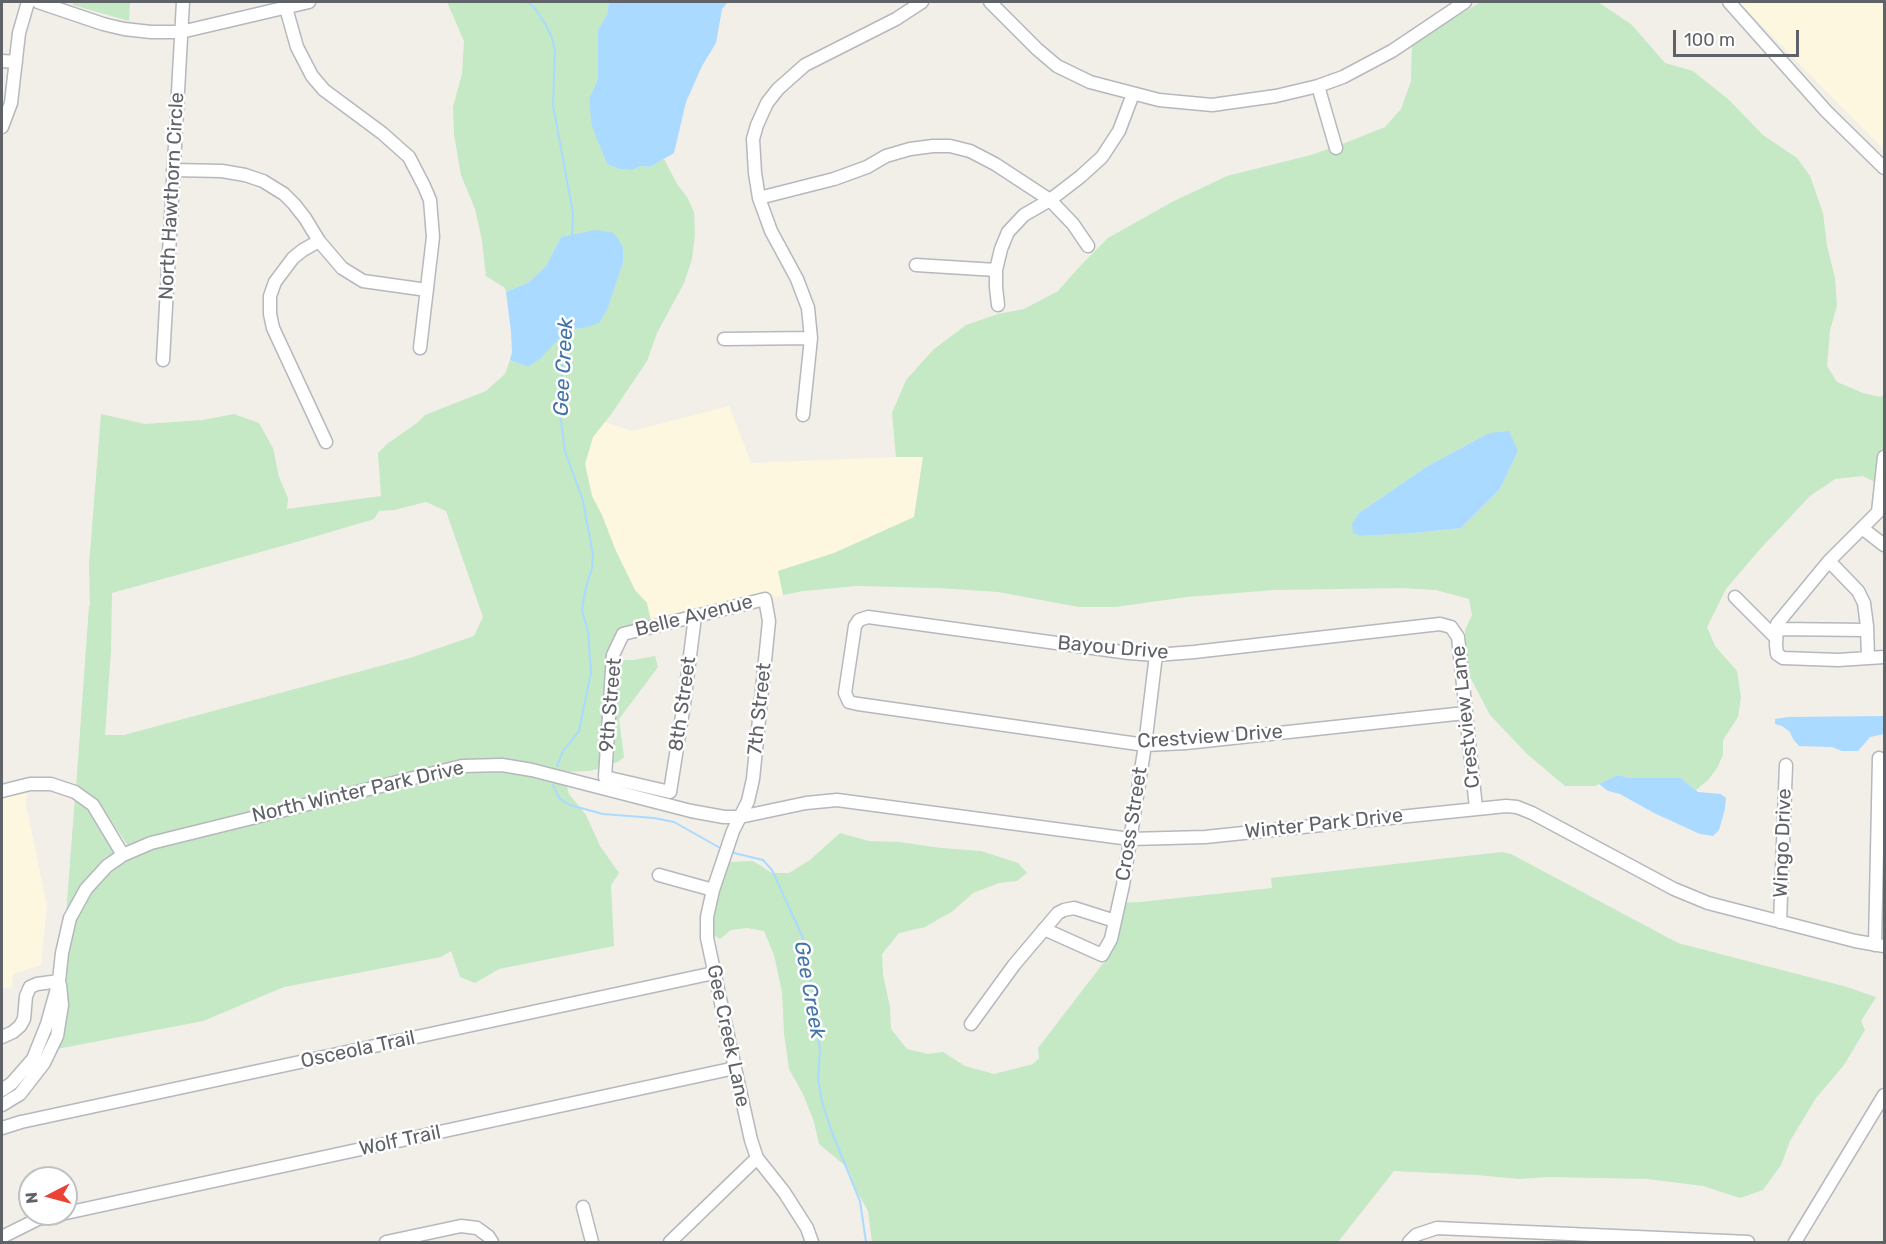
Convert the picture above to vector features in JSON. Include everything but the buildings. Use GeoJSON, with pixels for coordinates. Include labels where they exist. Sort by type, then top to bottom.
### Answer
{"type":"FeatureCollection","features":[{"type":"Feature","properties":{"kind":"street"},"geometry":{"type":"LineString","coordinates":[[2,127],[11,103],[19,33],[28,2]]}},
{"type":"Feature","properties":{"kind":"street"},"geometry":{"type":"LineString","coordinates":[[38,2],[103,24],[151,32],[181,32],[309,2]]}},
{"type":"Feature","properties":{"kind":"street","name":"North Hawthorn Circle"},"geometry":{"type":"LineString","coordinates":[[163,360],[183,2]]}},
{"type":"Feature","properties":{"kind":"street"},"geometry":{"type":"LineString","coordinates":[[803,415],[811,338],[808,308],[797,279],[771,231],[759,198],[753,139],[757,125],[767,103],[778,89],[805,65],[896,19],[922,2]]}},
{"type":"Feature","properties":{"kind":"street"},"geometry":{"type":"LineString","coordinates":[[990,2],[1012,26],[1057,66],[1090,82],[1132,94],[1177,103],[1212,105],[1276,96],[1318,86],[1357,70],[1392,51],[1465,2]]}},
{"type":"Feature","properties":{"kind":"street"},"geometry":{"type":"LineString","coordinates":[[1729,2],[1826,111],[1884,168]]}},
{"type":"Feature","properties":{"kind":"street"},"geometry":{"type":"LineString","coordinates":[[286,8],[297,47],[312,76],[324,90],[382,133],[409,157],[430,200],[433,226],[428,290],[420,348]]}},
{"type":"Feature","properties":{"kind":"street"},"geometry":{"type":"LineString","coordinates":[[2,61],[16,62]]}},
{"type":"Feature","properties":{"kind":"street"},"geometry":{"type":"LineString","coordinates":[[1318,86],[1336,148]]}},
{"type":"Feature","properties":{"kind":"street"},"geometry":{"type":"LineString","coordinates":[[998,305],[996,270],[1008,232],[1024,215],[1050,200],[1080,177],[1102,156],[1119,131],[1132,94]]}},
{"type":"Feature","properties":{"kind":"street"},"geometry":{"type":"LineString","coordinates":[[759,198],[834,179],[886,156],[910,149],[950,146],[970,151],[995,164],[1050,200],[1073,224],[1088,246]]}},
{"type":"Feature","properties":{"kind":"street"},"geometry":{"type":"LineString","coordinates":[[173,171],[222,171],[263,181],[284,194],[294,204],[319,241],[342,268],[363,282],[428,290]]}},
{"type":"Feature","properties":{"kind":"street"},"geometry":{"type":"LineString","coordinates":[[319,241],[293,258],[275,282],[270,296],[270,314],[273,328],[326,442]]}},
{"type":"Feature","properties":{"kind":"street"},"geometry":{"type":"LineString","coordinates":[[916,265],[996,270]]}},
{"type":"Feature","properties":{"kind":"street"},"geometry":{"type":"LineString","coordinates":[[724,339],[811,338]]}},
{"type":"Feature","properties":{"kind":"street"},"geometry":{"type":"LineString","coordinates":[[1884,457],[1878,512],[1830,561],[1778,624],[1777,634],[1777,654],[1783,658],[1838,660],[1884,657]]}},
{"type":"Feature","properties":{"kind":"street"},"geometry":{"type":"LineString","coordinates":[[1862,528],[1884,545]]}},
{"type":"Feature","properties":{"kind":"street"},"geometry":{"type":"LineString","coordinates":[[1830,561],[1858,591],[1864,603],[1868,658]]}},
{"type":"Feature","properties":{"kind":"street"},"geometry":{"type":"LineString","coordinates":[[1735,597],[1777,634],[1867,630]]}},
{"type":"Feature","properties":{"kind":"street","name":"Belle Avenue"},"geometry":{"type":"LineString","coordinates":[[623,634],[765,599]]}},
{"type":"Feature","properties":{"kind":"street","name":"7th Street"},"geometry":{"type":"LineString","coordinates":[[740,817],[748,801],[753,779],[769,621],[765,599]]}},
{"type":"Feature","properties":{"kind":"street","name":"8th Street"},"geometry":{"type":"LineString","coordinates":[[605,777],[670,792],[695,616]]}},
{"type":"Feature","properties":{"kind":"street","name":"Bayou Drive"},"geometry":{"type":"LineString","coordinates":[[849,702],[845,693],[855,627],[859,620],[868,617],[1156,655],[1440,624],[1451,627]]}},
{"type":"Feature","properties":{"kind":"street","name":"Crestview Lane"},"geometry":{"type":"LineString","coordinates":[[1451,627],[1458,637],[1476,808]]}},
{"type":"Feature","properties":{"kind":"street","name":"9th Street"},"geometry":{"type":"LineString","coordinates":[[605,777],[613,655],[623,634]]}},
{"type":"Feature","properties":{"kind":"street","name":"Cross Street"},"geometry":{"type":"LineString","coordinates":[[1044,929],[1102,956],[1111,939],[1123,885],[1145,745],[1156,655]]}},
{"type":"Feature","properties":{"kind":"street","name":"Crestview Drive"},"geometry":{"type":"LineString","coordinates":[[849,702],[1145,745],[1186,743],[1465,713]]}},
{"type":"Feature","properties":{"kind":"street"},"geometry":{"type":"LineString","coordinates":[[1879,758],[1880,946]]}},
{"type":"Feature","properties":{"kind":"street","name":"North Winter Park Drive"},"geometry":{"type":"LineString","coordinates":[[2,1090],[12,1083],[33,1059],[47,1024],[59,981],[62,953],[70,918],[86,890],[107,866],[123,855],[151,843],[462,765],[502,765],[532,770],[691,811],[724,817],[740,817]]}},
{"type":"Feature","properties":{"kind":"street","name":"Wingo Drive"},"geometry":{"type":"LineString","coordinates":[[1780,922],[1785,765]]}},
{"type":"Feature","properties":{"kind":"street"},"geometry":{"type":"LineString","coordinates":[[2,791],[30,784],[51,784],[75,792],[93,805],[123,855]]}},
{"type":"Feature","properties":{"kind":"street","name":"Winter Park Drive"},"geometry":{"type":"LineString","coordinates":[[740,817],[806,803],[837,800],[1130,839],[1205,837],[1476,808],[1517,807],[1687,895],[1708,903],[1880,946]]}},
{"type":"Feature","properties":{"kind":"street","name":"Gee Creek Lane"},"geometry":{"type":"LineString","coordinates":[[740,817],[712,890],[707,917],[707,938],[751,1140],[757,1158],[784,1192],[807,1228],[812,1242]]}},
{"type":"Feature","properties":{"kind":"street"},"geometry":{"type":"LineString","coordinates":[[659,875],[712,890]]}},
{"type":"Feature","properties":{"kind":"street"},"geometry":{"type":"LineString","coordinates":[[971,1024],[1014,965],[1058,913],[1074,908],[1115,921]]}},
{"type":"Feature","properties":{"kind":"street","name":"Osceola Trail"},"geometry":{"type":"LineString","coordinates":[[2,1128],[21,1122],[714,973]]}},
{"type":"Feature","properties":{"kind":"street"},"geometry":{"type":"LineString","coordinates":[[3,1036],[20,1026],[24,1019],[26,996],[30,987],[59,981]]}},
{"type":"Feature","properties":{"kind":"street","name":"North Winter Park Drive"},"geometry":{"type":"LineString","coordinates":[[2,1106],[20,1094],[44,1063],[57,1035],[62,1005],[59,981]]}},
{"type":"Feature","properties":{"kind":"street","name":"Wolf Trail"},"geometry":{"type":"LineString","coordinates":[[78,1211],[735,1068]]}},
{"type":"Feature","properties":{"kind":"street"},"geometry":{"type":"LineString","coordinates":[[1795,1242],[1884,1095]]}},
{"type":"Feature","properties":{"kind":"street"},"geometry":{"type":"LineString","coordinates":[[670,1242],[757,1158]]}},
{"type":"Feature","properties":{"kind":"street"},"geometry":{"type":"LineString","coordinates":[[583,1207],[592,1242]]}},
{"type":"Feature","properties":{"kind":"street","name":"Wolf Trail"},"geometry":{"type":"LineString","coordinates":[[2,1237],[25,1226]]}},
{"type":"Feature","properties":{"kind":"street"},"geometry":{"type":"LineString","coordinates":[[386,1242],[461,1226],[477,1228],[492,1242]]}},
{"type":"Feature","properties":{"kind":"street"},"geometry":{"type":"LineString","coordinates":[[1409,1242],[1416,1235],[1437,1228],[1748,1242]]}},
{"type":"Feature","properties":{"kind":"shaded area"},"geometry":{"type":"Polygon","coordinates":[[[1739,2],[1884,2],[1884,150],[1739,2]]]}},
{"type":"Feature","properties":{"kind":"shaded area"},"geometry":{"type":"Polygon","coordinates":[[[729,406],[751,463],[923,456],[914,517],[834,553],[778,571],[783,595],[770,598],[768,594],[640,625],[647,603],[635,590],[592,496],[585,464],[593,437],[605,422],[632,431],[729,406]]]}},
{"type":"Feature","properties":{"kind":"shaded area"},"geometry":{"type":"Polygon","coordinates":[[[27,790],[26,805],[47,906],[41,965],[13,974],[12,987],[2,989],[2,795],[27,790]]]}},
{"type":"Feature","properties":{"kind":"green space"},"geometry":{"type":"Polygon","coordinates":[[[73,2],[130,2],[129,21],[73,5],[73,2]]]}},
{"type":"Feature","properties":{"kind":"green space"},"geometry":{"type":"Polygon","coordinates":[[[447,2],[609,2],[607,15],[598,30],[598,79],[589,99],[599,143],[607,164],[619,169],[632,170],[641,166],[650,167],[664,159],[694,212],[695,234],[692,259],[684,283],[657,333],[647,361],[593,437],[585,464],[592,496],[635,590],[647,603],[651,621],[620,628],[617,631],[601,768],[564,772],[502,761],[129,847],[98,802],[76,788],[90,606],[89,565],[101,414],[145,424],[203,420],[234,414],[259,423],[273,448],[279,477],[288,498],[287,509],[381,496],[378,453],[387,444],[425,415],[486,391],[505,374],[510,360],[528,367],[567,330],[583,328],[608,308],[623,263],[561,237],[546,266],[529,282],[506,292],[505,288],[486,276],[482,240],[475,209],[461,175],[454,134],[453,107],[462,74],[464,41],[447,2]],[[426,502],[394,510],[379,511],[374,519],[112,593],[111,650],[105,735],[124,735],[410,658],[474,636],[483,617],[446,511],[426,502]]]}},
{"type":"Feature","properties":{"kind":"green space"},"geometry":{"type":"Polygon","coordinates":[[[1481,2],[1598,2],[1632,25],[1665,63],[1693,71],[1728,99],[1763,135],[1797,158],[1810,176],[1823,213],[1827,246],[1835,278],[1837,306],[1830,330],[1827,366],[1837,382],[1863,393],[1880,397],[1884,395],[1884,487],[1863,476],[1835,479],[1810,496],[1726,589],[1707,627],[1715,646],[1737,671],[1741,697],[1738,717],[1723,740],[1723,755],[1708,780],[1696,790],[1681,778],[1629,778],[1618,775],[1595,786],[1565,786],[1527,754],[1490,715],[1468,673],[1465,630],[1472,615],[1469,599],[1436,590],[1403,588],[1274,590],[1187,597],[1115,607],[1079,607],[998,592],[938,588],[857,586],[783,595],[778,571],[834,553],[914,517],[923,457],[896,457],[892,413],[906,380],[933,350],[966,325],[998,314],[1024,309],[1058,291],[1108,238],[1172,202],[1227,176],[1331,148],[1332,153],[1341,151],[1340,145],[1385,127],[1401,109],[1411,81],[1412,43],[1481,2]],[[1489,433],[1426,467],[1359,513],[1361,536],[1461,528],[1500,489],[1518,451],[1489,433]]]}},
{"type":"Feature","properties":{"kind":"green space"},"geometry":{"type":"Polygon","coordinates":[[[619,653],[623,660],[655,656],[658,667],[619,719],[624,757],[611,764],[619,653]]]}},
{"type":"Feature","properties":{"kind":"green space"},"geometry":{"type":"Polygon","coordinates":[[[463,770],[501,770],[566,783],[569,794],[586,815],[600,846],[619,873],[611,885],[614,946],[499,969],[475,983],[460,977],[451,951],[441,957],[284,987],[203,1021],[57,1049],[67,953],[75,920],[90,892],[111,869],[130,856],[152,847],[463,770]]]}},
{"type":"Feature","properties":{"kind":"green space"},"geometry":{"type":"Polygon","coordinates":[[[75,797],[90,808],[121,851],[66,915],[75,797]]]}},
{"type":"Feature","properties":{"kind":"green space"},"geometry":{"type":"Polygon","coordinates":[[[840,833],[869,841],[981,851],[1018,863],[1027,873],[1017,881],[999,883],[973,893],[953,911],[925,927],[899,933],[882,954],[891,1029],[907,1049],[928,1054],[943,1052],[965,1066],[994,1074],[1033,1064],[1039,1058],[1038,1048],[1108,957],[1115,903],[1272,888],[1271,878],[1502,852],[1511,854],[1678,943],[1847,987],[1876,997],[1861,1021],[1865,1030],[1844,1065],[1816,1098],[1790,1141],[1781,1165],[1763,1190],[1740,1198],[1703,1186],[1648,1179],[1549,1177],[1519,1179],[1394,1171],[1338,1242],[872,1242],[868,1211],[848,1168],[819,1144],[804,1096],[789,1069],[782,992],[774,955],[764,931],[747,928],[731,930],[720,939],[712,934],[712,918],[717,891],[727,862],[753,861],[772,873],[789,873],[810,860],[840,833]]]}},
{"type":"Feature","properties":{"kind":"water"},"geometry":{"type":"Polygon","coordinates":[[[609,2],[728,2],[722,9],[716,43],[702,66],[686,102],[674,153],[650,167],[641,166],[632,170],[619,169],[607,164],[592,126],[589,99],[598,79],[598,30],[607,15],[609,2]]]}},
{"type":"Feature","properties":{"kind":"water"},"geometry":{"type":"Polygon","coordinates":[[[596,230],[614,233],[623,247],[623,263],[608,308],[599,323],[567,330],[541,358],[528,367],[510,360],[511,331],[506,292],[529,282],[546,266],[561,237],[596,230]]]}},
{"type":"Feature","properties":{"kind":"water"},"geometry":{"type":"Polygon","coordinates":[[[1509,431],[1518,451],[1500,489],[1461,528],[1361,536],[1353,533],[1352,524],[1359,513],[1426,467],[1489,433],[1509,431]]]}},
{"type":"Feature","properties":{"kind":"water"},"geometry":{"type":"Polygon","coordinates":[[[1884,716],[1884,734],[1870,737],[1858,751],[1799,746],[1790,732],[1775,724],[1775,719],[1788,717],[1884,716]]]}},
{"type":"Feature","properties":{"kind":"water"},"geometry":{"type":"Polygon","coordinates":[[[1618,775],[1629,778],[1681,778],[1698,792],[1721,794],[1726,798],[1719,830],[1713,836],[1700,834],[1620,794],[1608,791],[1599,784],[1618,775]]]}},
{"type":"Feature","properties":{"kind":"waterway","name":"Gee Creek"},"geometry":{"type":"LineString","coordinates":[[527,2],[534,7],[546,25],[555,51],[553,105],[573,213],[572,237]]}},
{"type":"Feature","properties":{"kind":"waterway","name":"Gee Creek"},"geometry":{"type":"LineString","coordinates":[[557,766],[563,751],[579,731],[591,672],[588,632],[582,610],[593,555],[583,501],[565,451],[559,405],[566,330]]}},
{"type":"Feature","properties":{"kind":"waterway","name":"Gee Creek"},"geometry":{"type":"LineString","coordinates":[[553,785],[559,798],[570,805],[603,814],[674,822],[722,849]]}},
{"type":"Feature","properties":{"kind":"waterway","name":"Gee Creek"},"geometry":{"type":"LineString","coordinates":[[730,852],[763,860],[772,870],[803,938],[820,1050],[818,1079],[822,1101],[831,1130],[860,1201],[866,1242]]}}]}
